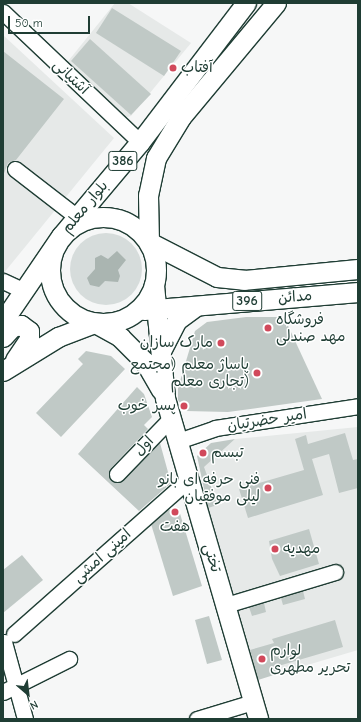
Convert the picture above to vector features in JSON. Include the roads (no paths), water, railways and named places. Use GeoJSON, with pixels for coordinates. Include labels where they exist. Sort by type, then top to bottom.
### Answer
{"type":"FeatureCollection","features":[{"type":"Feature","properties":{"kind":"main road","name":"بلوار معلم"},"geometry":{"type":"LineString","coordinates":[[3,321],[61,236],[140,142],[246,3]]}},
{"type":"Feature","properties":{"kind":"main road","name":"386"},"geometry":{"type":"LineString","coordinates":[[149,242],[148,195],[156,158],[181,117],[276,3]]}},
{"type":"Feature","properties":{"kind":"main road"},"geometry":{"type":"LineString","coordinates":[[8,368],[58,337],[95,323],[110,323],[136,311],[154,285],[157,271],[149,242],[124,220],[107,216],[85,220],[61,236],[50,261],[53,289],[70,312],[95,323]]}},
{"type":"Feature","properties":{"kind":"main road","name":"مدائن"},"geometry":{"type":"LineString","coordinates":[[149,242],[217,277],[244,280],[358,269]]}},
{"type":"Feature","properties":{"kind":"main road","name":"تختی"},"geometry":{"type":"LineString","coordinates":[[154,285],[165,398],[256,710]]}},
{"type":"Feature","properties":{"kind":"main road","name":"مدائن"},"geometry":{"type":"LineString","coordinates":[[136,311],[358,292]]}},
{"type":"Feature","properties":{"kind":"main road"},"geometry":{"type":"LineString","coordinates":[[160,354],[177,320],[196,306]]}},
{"type":"Feature","properties":{"kind":"main road","name":"تختی"},"geometry":{"type":"LineString","coordinates":[[95,323],[120,337],[145,362],[165,398]]}},
{"type":"Feature","properties":{"kind":"main road"},"geometry":{"type":"LineString","coordinates":[[3,337],[12,327],[21,325],[29,331],[29,339],[8,368]]}},
{"type":"Feature","properties":{"kind":"street","name":"آشتیانی"},"geometry":{"type":"LineString","coordinates":[[3,12],[140,142]]}},
{"type":"Feature","properties":{"kind":"street"},"geometry":{"type":"LineString","coordinates":[[15,170],[77,217]]}},
{"type":"Feature","properties":{"kind":"street"},"geometry":{"type":"LineString","coordinates":[[3,281],[24,291]]}},
{"type":"Feature","properties":{"kind":"street","name":"امیر حضرتیان"},"geometry":{"type":"LineString","coordinates":[[178,441],[215,428],[358,406]]}},
{"type":"Feature","properties":{"kind":"street","name":"اول"},"geometry":{"type":"LineString","coordinates":[[118,474],[171,418]]}},
{"type":"Feature","properties":{"kind":"street","name":"امینی امشی"},"geometry":{"type":"LineString","coordinates":[[9,638],[189,479]]}},
{"type":"Feature","properties":{"kind":"street"},"geometry":{"type":"LineString","coordinates":[[226,605],[335,572]]}},
{"type":"Feature","properties":{"kind":"street"},"geometry":{"type":"LineString","coordinates":[[9,638],[9,689],[25,719]]}},
{"type":"Feature","properties":{"kind":"street"},"geometry":{"type":"LineString","coordinates":[[9,689],[69,659]]}},
{"type":"Feature","properties":{"kind":"street"},"geometry":{"type":"LineString","coordinates":[[197,719],[256,710]]}},
{"type":"Feature","properties":{"kind":"place","name":"آفتاب"},"geometry":{"type":"Point","coordinates":[173,68]}},
{"type":"Feature","properties":{"kind":"place","name":"فروشگاه مهد صندلی"},"geometry":{"type":"Point","coordinates":[268,328]}},
{"type":"Feature","properties":{"kind":"place","name":"مارک سازان"},"geometry":{"type":"Point","coordinates":[221,343]}},
{"type":"Feature","properties":{"kind":"place","name":"پاساژ معلم (مجتمع تجاری معلم)"},"geometry":{"type":"Point","coordinates":[257,373]}},
{"type":"Feature","properties":{"kind":"place","name":"پسر خوب"},"geometry":{"type":"Point","coordinates":[184,406]}},
{"type":"Feature","properties":{"kind":"place","name":"تبسم"},"geometry":{"type":"Point","coordinates":[203,453]}},
{"type":"Feature","properties":{"kind":"place","name":"فنی حرفه ای بانو لیلی موفقیان"},"geometry":{"type":"Point","coordinates":[268,488]}},
{"type":"Feature","properties":{"kind":"place","name":"هفت"},"geometry":{"type":"Point","coordinates":[175,512]}},
{"type":"Feature","properties":{"kind":"place","name":"مهدیه"},"geometry":{"type":"Point","coordinates":[275,549]}},
{"type":"Feature","properties":{"kind":"place","name":"لوارم تحریر مطهری"},"geometry":{"type":"Point","coordinates":[262,659]}}]}
